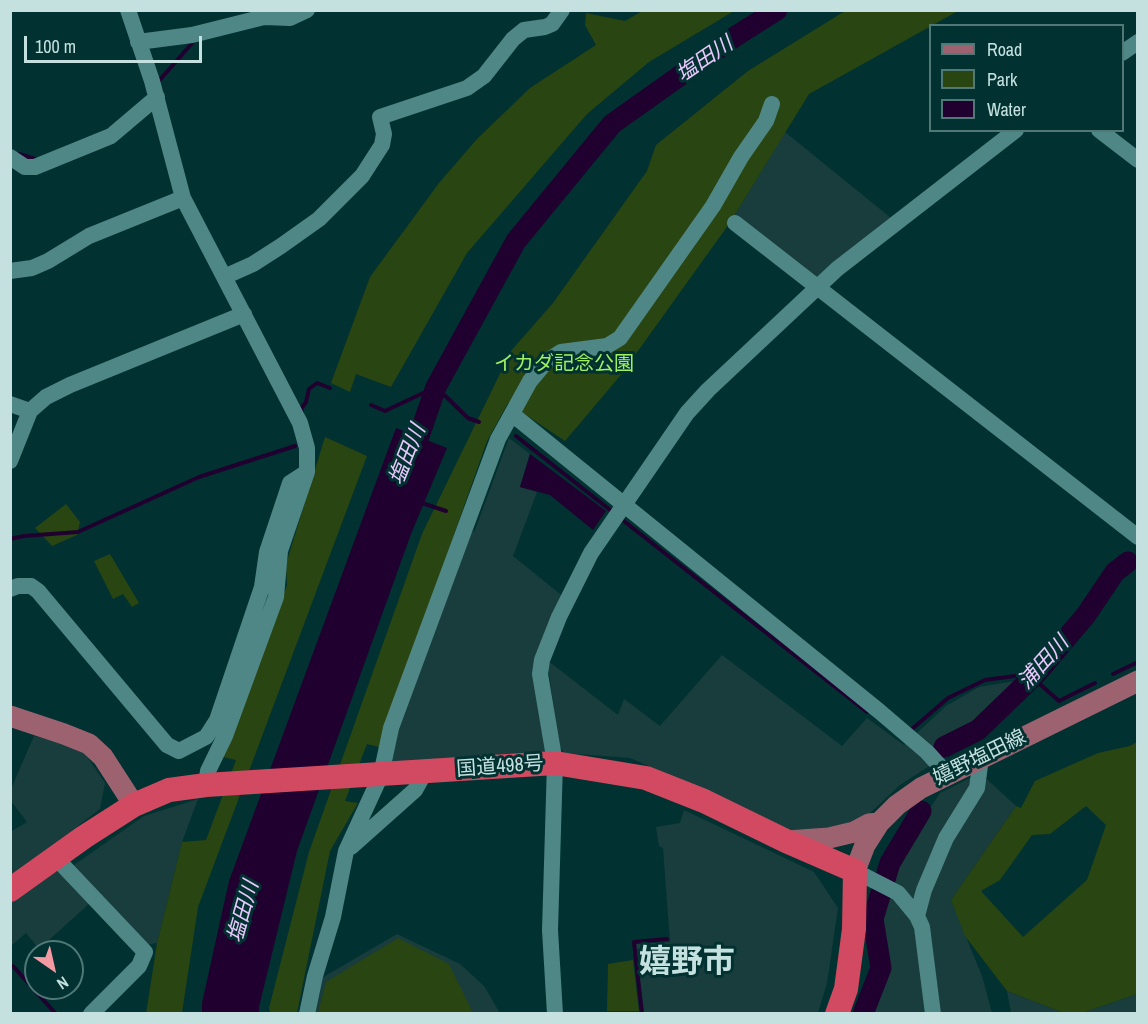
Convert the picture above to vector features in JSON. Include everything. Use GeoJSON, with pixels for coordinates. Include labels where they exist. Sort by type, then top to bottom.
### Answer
{"type":"FeatureCollection","features":[{"type":"Feature","properties":{"kind":"highway","name":"国道498号"},"geometry":{"type":"LineString","coordinates":[[10,890],[55,857],[135,805],[169,790],[206,785],[555,763],[646,778],[704,801],[786,842],[855,871]]}},
{"type":"Feature","properties":{"kind":"highway"},"geometry":{"type":"LineString","coordinates":[[837,1014],[846,989],[854,929],[855,871]]}},
{"type":"Feature","properties":{"kind":"main road","name":"嬉野塩田線"},"geometry":{"type":"LineString","coordinates":[[855,871],[865,845],[879,823],[897,805],[921,788],[1137,681]]}},
{"type":"Feature","properties":{"kind":"main road"},"geometry":{"type":"LineString","coordinates":[[10,716],[88,744],[103,757],[135,805]]}},
{"type":"Feature","properties":{"kind":"main road"},"geometry":{"type":"LineString","coordinates":[[786,842],[830,838],[854,832],[869,824],[879,823]]}},
{"type":"Feature","properties":{"kind":"street"},"geometry":{"type":"LineString","coordinates":[[128,10],[154,89],[183,198],[300,423],[307,448],[307,472],[280,551],[276,597],[225,736],[208,771],[206,785]]}},
{"type":"Feature","properties":{"kind":"street"},"geometry":{"type":"LineString","coordinates":[[138,42],[192,35],[264,17],[290,18],[307,10]]}},
{"type":"Feature","properties":{"kind":"street"},"geometry":{"type":"LineString","coordinates":[[224,277],[253,264],[319,219],[362,176],[382,145],[384,134],[380,117],[467,88],[484,76],[513,39],[524,30],[552,24],[562,10]]}},
{"type":"Feature","properties":{"kind":"street"},"geometry":{"type":"LineString","coordinates":[[1124,52],[1137,42]]}},
{"type":"Feature","properties":{"kind":"street"},"geometry":{"type":"LineString","coordinates":[[10,157],[25,167],[35,167],[111,136],[154,89]]}},
{"type":"Feature","properties":{"kind":"street"},"geometry":{"type":"LineString","coordinates":[[307,1014],[315,976],[333,916],[346,852],[381,775],[391,728],[498,439],[530,381],[546,362],[561,352],[607,346],[620,338],[712,206],[766,120],[772,104]]}},
{"type":"Feature","properties":{"kind":"street"},"geometry":{"type":"LineString","coordinates":[[555,1014],[550,930],[555,763],[540,674],[542,660],[559,617],[591,553],[687,412],[817,286],[1013,132]]}},
{"type":"Feature","properties":{"kind":"street"},"geometry":{"type":"LineString","coordinates":[[1102,132],[1137,160]]}},
{"type":"Feature","properties":{"kind":"street"},"geometry":{"type":"LineString","coordinates":[[10,271],[48,261],[88,236],[183,198]]}},
{"type":"Feature","properties":{"kind":"street"},"geometry":{"type":"LineString","coordinates":[[735,223],[1137,537]]}},
{"type":"Feature","properties":{"kind":"street"},"geometry":{"type":"LineString","coordinates":[[10,461],[30,411],[46,397],[244,314]]}},
{"type":"Feature","properties":{"kind":"street"},"geometry":{"type":"LineString","coordinates":[[10,404],[30,411]]}},
{"type":"Feature","properties":{"kind":"street"},"geometry":{"type":"LineString","coordinates":[[512,414],[619,511],[879,711],[927,752],[947,774]]}},
{"type":"Feature","properties":{"kind":"street"},"geometry":{"type":"LineString","coordinates":[[10,589],[18,586],[31,586],[38,591],[167,745],[179,751],[207,736],[217,720],[262,587],[267,552],[290,483],[307,472]]}},
{"type":"Feature","properties":{"kind":"street"},"geometry":{"type":"LineString","coordinates":[[916,916],[924,890],[946,838],[976,788],[981,758]]}},
{"type":"Feature","properties":{"kind":"street"},"geometry":{"type":"LineString","coordinates":[[346,852],[415,790],[425,772]]}},
{"type":"Feature","properties":{"kind":"street"},"geometry":{"type":"LineString","coordinates":[[55,857],[145,952],[139,966],[91,1014]]}},
{"type":"Feature","properties":{"kind":"street"},"geometry":{"type":"LineString","coordinates":[[855,871],[898,893],[916,916],[922,927],[933,1014]]}},
{"type":"Feature","properties":{"kind":"shaded area"},"geometry":{"type":"Polygon","coordinates":[[[785,132],[891,218],[815,279],[734,216],[785,132]]]}},
{"type":"Feature","properties":{"kind":"shaded area"},"geometry":{"type":"Polygon","coordinates":[[[509,438],[530,454],[520,487],[537,492],[513,556],[565,598],[544,636],[547,750],[533,758],[387,767],[392,734],[465,539],[475,530],[509,438]]]}},
{"type":"Feature","properties":{"kind":"shaded area"},"geometry":{"type":"Polygon","coordinates":[[[722,655],[842,746],[867,718],[904,745],[946,706],[979,687],[1027,679],[995,711],[971,729],[941,741],[924,755],[931,765],[900,785],[867,816],[835,828],[787,833],[690,784],[630,758],[564,753],[559,745],[547,660],[618,715],[624,699],[660,726],[722,655]]]}},
{"type":"Feature","properties":{"kind":"shaded area"},"geometry":{"type":"Polygon","coordinates":[[[34,736],[65,743],[84,752],[105,783],[100,809],[11,877],[10,832],[27,822],[11,801],[11,789],[34,736]]]}},
{"type":"Feature","properties":{"kind":"shaded area"},"geometry":{"type":"Polygon","coordinates":[[[980,773],[1016,806],[951,900],[982,976],[992,1013],[868,1014],[885,968],[878,921],[895,861],[940,793],[980,773]]]}},
{"type":"Feature","properties":{"kind":"shaded area"},"geometry":{"type":"Polygon","coordinates":[[[198,799],[182,842],[157,943],[144,945],[100,894],[49,940],[32,940],[26,933],[11,946],[11,900],[53,871],[64,872],[144,816],[198,799]]]}},
{"type":"Feature","properties":{"kind":"shaded area"},"geometry":{"type":"Polygon","coordinates":[[[684,810],[814,872],[838,908],[827,983],[818,1013],[644,1013],[635,944],[670,942],[663,848],[659,846],[656,827],[680,823],[684,810]]]}},
{"type":"Feature","properties":{"kind":"shaded area"},"geometry":{"type":"Polygon","coordinates":[[[397,934],[460,964],[484,986],[500,1013],[313,1014],[320,979],[397,934]]]}},
{"type":"Feature","properties":{"kind":"shaded area"},"geometry":{"type":"Polygon","coordinates":[[[1007,991],[1064,1013],[1011,1013],[1007,991]]]}},
{"type":"Feature","properties":{"kind":"shaded area"},"geometry":{"type":"Polygon","coordinates":[[[1137,994],[1137,1013],[1082,1013],[1137,994]]]}},
{"type":"Feature","properties":{"kind":"green space"},"geometry":{"type":"Polygon","coordinates":[[[644,10],[734,11],[649,62],[587,114],[467,253],[391,387],[356,374],[350,392],[331,383],[370,277],[439,183],[477,139],[530,88],[596,45],[585,25],[586,13],[625,21],[644,10]]]}},
{"type":"Feature","properties":{"kind":"green space","name":"イカダ記念公園"},"geometry":{"type":"Polygon","coordinates":[[[845,11],[958,11],[935,24],[929,24],[929,27],[809,94],[729,224],[620,376],[565,441],[508,403],[487,441],[379,747],[367,744],[345,801],[358,803],[330,851],[297,1013],[270,1013],[269,1008],[309,852],[422,534],[511,351],[553,303],[647,171],[656,145],[748,71],[845,11]]]}},
{"type":"Feature","properties":{"kind":"green space"},"geometry":{"type":"Polygon","coordinates":[[[325,437],[367,456],[198,907],[182,1013],[146,1014],[157,943],[182,842],[206,840],[236,760],[223,757],[287,585],[286,564],[325,437]]]}},
{"type":"Feature","properties":{"kind":"green space"},"geometry":{"type":"Polygon","coordinates":[[[66,504],[80,522],[77,535],[52,546],[35,528],[66,504]]]}},
{"type":"Feature","properties":{"kind":"green space"},"geometry":{"type":"Polygon","coordinates":[[[110,554],[139,603],[132,607],[123,594],[113,599],[94,561],[110,554]]]}},
{"type":"Feature","properties":{"kind":"green space"},"geometry":{"type":"Polygon","coordinates":[[[1137,742],[1137,994],[1082,1013],[1064,1013],[1007,991],[965,936],[951,900],[1016,806],[1021,808],[1035,781],[1098,753],[1130,746],[1137,742]],[[1086,806],[1050,834],[1032,835],[1000,880],[981,891],[1023,937],[1087,880],[1106,825],[1086,806]]]}},
{"type":"Feature","properties":{"kind":"green space"},"geometry":{"type":"Polygon","coordinates":[[[398,938],[449,964],[473,1013],[318,1013],[326,982],[398,938]]]}},
{"type":"Feature","properties":{"kind":"green space"},"geometry":{"type":"Polygon","coordinates":[[[633,960],[639,1011],[607,1011],[608,964],[633,960]]]}},
{"type":"Feature","properties":{"kind":"water"},"geometry":{"type":"Polygon","coordinates":[[[396,428],[447,448],[411,534],[297,851],[259,1013],[202,1014],[202,1003],[229,881],[396,428]]]}},
{"type":"Feature","properties":{"kind":"water"},"geometry":{"type":"Polygon","coordinates":[[[530,454],[606,511],[593,530],[550,495],[520,487],[530,454]]]}},
{"type":"Feature","properties":{"kind":"waterway","name":"塩田川"},"geometry":{"type":"LineString","coordinates":[[407,463],[436,387],[516,241],[612,124],[736,36],[777,10]]}},
{"type":"Feature","properties":{"kind":"waterway"},"geometry":{"type":"LineString","coordinates":[[158,82],[194,41]]}},
{"type":"Feature","properties":{"kind":"waterway"},"geometry":{"type":"LineString","coordinates":[[19,154],[35,159]]}},
{"type":"Feature","properties":{"kind":"waterway"},"geometry":{"type":"LineString","coordinates":[[302,412],[301,409],[306,402],[309,389],[317,383],[330,388]]}},
{"type":"Feature","properties":{"kind":"waterway"},"geometry":{"type":"LineString","coordinates":[[371,405],[385,411],[436,387],[468,418],[479,422]]}},
{"type":"Feature","properties":{"kind":"waterway"},"geometry":{"type":"LineString","coordinates":[[516,436],[614,513]]}},
{"type":"Feature","properties":{"kind":"waterway"},"geometry":{"type":"LineString","coordinates":[[10,539],[78,532],[199,477],[295,446]]}},
{"type":"Feature","properties":{"kind":"waterway"},"geometry":{"type":"LineString","coordinates":[[422,503],[446,511]]}},
{"type":"Feature","properties":{"kind":"waterway"},"geometry":{"type":"LineString","coordinates":[[620,518],[867,712]]}},
{"type":"Feature","properties":{"kind":"waterway"},"geometry":{"type":"LineString","coordinates":[[1128,562],[1138,556]]}},
{"type":"Feature","properties":{"kind":"waterway","name":"浦田川"},"geometry":{"type":"LineString","coordinates":[[944,747],[978,730],[1037,673],[1086,615],[1115,572],[1128,562]]}},
{"type":"Feature","properties":{"kind":"waterway"},"geometry":{"type":"LineString","coordinates":[[1113,674],[1138,662]]}},
{"type":"Feature","properties":{"kind":"waterway"},"geometry":{"type":"LineString","coordinates":[[911,730],[948,698],[985,680],[1037,673]]}},
{"type":"Feature","properties":{"kind":"waterway"},"geometry":{"type":"LineString","coordinates":[[1033,678],[1059,701],[1095,683]]}},
{"type":"Feature","properties":{"kind":"waterway","name":"浦田川"},"geometry":{"type":"LineString","coordinates":[[863,1014],[881,968],[873,919],[890,863],[921,811]]}},
{"type":"Feature","properties":{"kind":"waterway"},"geometry":{"type":"LineString","coordinates":[[642,1014],[634,942],[667,939]]}},
{"type":"Feature","properties":{"kind":"waterway"},"geometry":{"type":"LineString","coordinates":[[13,966],[56,1014]]}},
{"type":"Feature","properties":{"kind":"district","name":"嬉野市"},"geometry":{"type":"Point","coordinates":[687,963]}}]}
